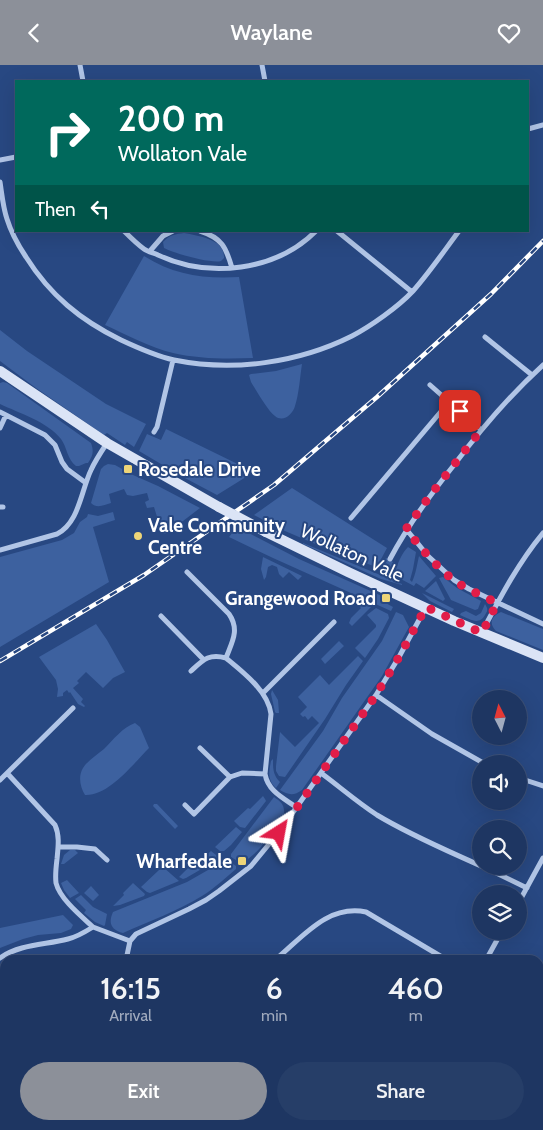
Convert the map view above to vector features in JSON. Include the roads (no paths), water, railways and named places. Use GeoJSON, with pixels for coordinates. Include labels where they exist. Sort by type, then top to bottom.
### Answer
{"type":"FeatureCollection","features":[{"type":"Feature","properties":{"kind":"street"},"geometry":{"type":"LineString","coordinates":[[80,65],[83,80]]}},
{"type":"Feature","properties":{"kind":"street"},"geometry":{"type":"LineString","coordinates":[[262,65],[265,80]]}},
{"type":"Feature","properties":{"kind":"street"},"geometry":{"type":"LineString","coordinates":[[529,129],[543,125]]}},
{"type":"Feature","properties":{"kind":"street"},"geometry":{"type":"LineString","coordinates":[[0,160],[15,157]]}},
{"type":"Feature","properties":{"kind":"street"},"geometry":{"type":"LineString","coordinates":[[0,182],[3,204],[10,229],[34,270],[62,302],[100,330],[135,347],[173,360],[210,365],[245,365],[284,359],[330,347],[353,335],[390,311],[412,292],[458,232]]}},
{"type":"Feature","properties":{"kind":"street"},"geometry":{"type":"LineString","coordinates":[[125,232],[145,249],[170,261],[208,268],[239,268],[253,265],[282,255],[302,243],[315,232]]}},
{"type":"Feature","properties":{"kind":"street"},"geometry":{"type":"LineString","coordinates":[[150,251],[163,237],[171,232]]}},
{"type":"Feature","properties":{"kind":"street"},"geometry":{"type":"LineString","coordinates":[[203,232],[211,235],[224,246],[228,251],[232,268]]}},
{"type":"Feature","properties":{"kind":"street"},"geometry":{"type":"LineString","coordinates":[[339,232],[412,292]]}},
{"type":"Feature","properties":{"kind":"street"},"geometry":{"type":"LineString","coordinates":[[485,337],[532,375]]}},
{"type":"Feature","properties":{"kind":"street"},"geometry":{"type":"LineString","coordinates":[[154,432],[173,360]]}},
{"type":"Feature","properties":{"kind":"street"},"geometry":{"type":"LineString","coordinates":[[390,559],[406,529],[481,430],[543,365]]}},
{"type":"Feature","properties":{"kind":"street","name":"Wollaton Vale"},"geometry":{"type":"LineString","coordinates":[[0,371],[107,443],[266,532],[348,572],[482,633],[543,658]]}},
{"type":"Feature","properties":{"kind":"street"},"geometry":{"type":"LineString","coordinates":[[430,385],[481,430]]}},
{"type":"Feature","properties":{"kind":"street"},"geometry":{"type":"LineString","coordinates":[[351,518],[449,401]]}},
{"type":"Feature","properties":{"kind":"street"},"geometry":{"type":"LineString","coordinates":[[0,429],[3,413],[45,435],[55,445],[67,469],[86,483]]}},
{"type":"Feature","properties":{"kind":"street"},"geometry":{"type":"LineString","coordinates":[[0,543],[1,550],[57,534],[66,529],[96,461],[107,443]]}},
{"type":"Feature","properties":{"kind":"street","name":"Wollaton Vale"},"geometry":{"type":"LineString","coordinates":[[406,529],[428,556],[454,580],[497,603],[543,624]]}},
{"type":"Feature","properties":{"kind":"street"},"geometry":{"type":"LineString","coordinates":[[482,633],[522,561],[543,533]]}},
{"type":"Feature","properties":{"kind":"street"},"geometry":{"type":"LineString","coordinates":[[187,571],[229,614],[233,621],[233,638],[226,658]]}},
{"type":"Feature","properties":{"kind":"street"},"geometry":{"type":"LineString","coordinates":[[127,955],[130,941],[136,934],[206,900],[251,866],[279,833],[376,695],[426,607]]}},
{"type":"Feature","properties":{"kind":"street"},"geometry":{"type":"LineString","coordinates":[[161,616],[203,659]]}},
{"type":"Feature","properties":{"kind":"street"},"geometry":{"type":"LineString","coordinates":[[263,693],[334,623]]}},
{"type":"Feature","properties":{"kind":"street"},"geometry":{"type":"LineString","coordinates":[[191,671],[203,659],[226,658],[263,693],[270,707],[271,714],[265,774],[270,788],[296,807]]}},
{"type":"Feature","properties":{"kind":"street"},"geometry":{"type":"LineString","coordinates":[[376,695],[432,734],[472,756]]}},
{"type":"Feature","properties":{"kind":"street"},"geometry":{"type":"LineString","coordinates":[[0,780],[73,708]]}},
{"type":"Feature","properties":{"kind":"street"},"geometry":{"type":"LineString","coordinates":[[200,748],[230,777]]}},
{"type":"Feature","properties":{"kind":"street"},"geometry":{"type":"LineString","coordinates":[[7,773],[55,825],[58,835],[56,883],[60,892],[78,914],[93,927],[130,941]]}},
{"type":"Feature","properties":{"kind":"street"},"geometry":{"type":"LineString","coordinates":[[185,805],[194,814],[230,777],[242,773],[265,774]]}},
{"type":"Feature","properties":{"kind":"street"},"geometry":{"type":"LineString","coordinates":[[321,773],[377,815],[417,837],[472,862]]}},
{"type":"Feature","properties":{"kind":"street"},"geometry":{"type":"LineString","coordinates":[[527,781],[543,787]]}},
{"type":"Feature","properties":{"kind":"street"},"geometry":{"type":"LineString","coordinates":[[58,847],[94,849],[107,860]]}},
{"type":"Feature","properties":{"kind":"street"},"geometry":{"type":"LineString","coordinates":[[527,888],[543,858]]}},
{"type":"Feature","properties":{"kind":"street"},"geometry":{"type":"LineString","coordinates":[[500,875],[521,885]]}},
{"type":"Feature","properties":{"kind":"street"},"geometry":{"type":"LineString","coordinates":[[281,955],[317,923],[335,914],[347,911],[366,913],[439,955]]}},
{"type":"Feature","properties":{"kind":"street"},"geometry":{"type":"LineString","coordinates":[[6,955],[24,947],[69,939],[81,935],[93,927]]}},
{"type":"Feature","properties":{"kind":"street"},"geometry":{"type":"LineString","coordinates":[[489,955],[497,940]]}},
{"type":"Feature","properties":{"kind":"railway"},"geometry":{"type":"LineString","coordinates":[[0,661],[144,575],[274,485],[377,397],[491,294],[543,241]]}},
{"type":"Feature","properties":{"kind":"place","name":"Rosedale Drive"},"geometry":{"type":"Point","coordinates":[128,469]}},
{"type":"Feature","properties":{"kind":"place","name":"Vale Community Centre"},"geometry":{"type":"Point","coordinates":[138,536]}},
{"type":"Feature","properties":{"kind":"place","name":"Grangewood Road"},"geometry":{"type":"Point","coordinates":[386,598]}},
{"type":"Feature","properties":{"kind":"place","name":"Wharfedale"},"geometry":{"type":"Point","coordinates":[242,861]}}]}
